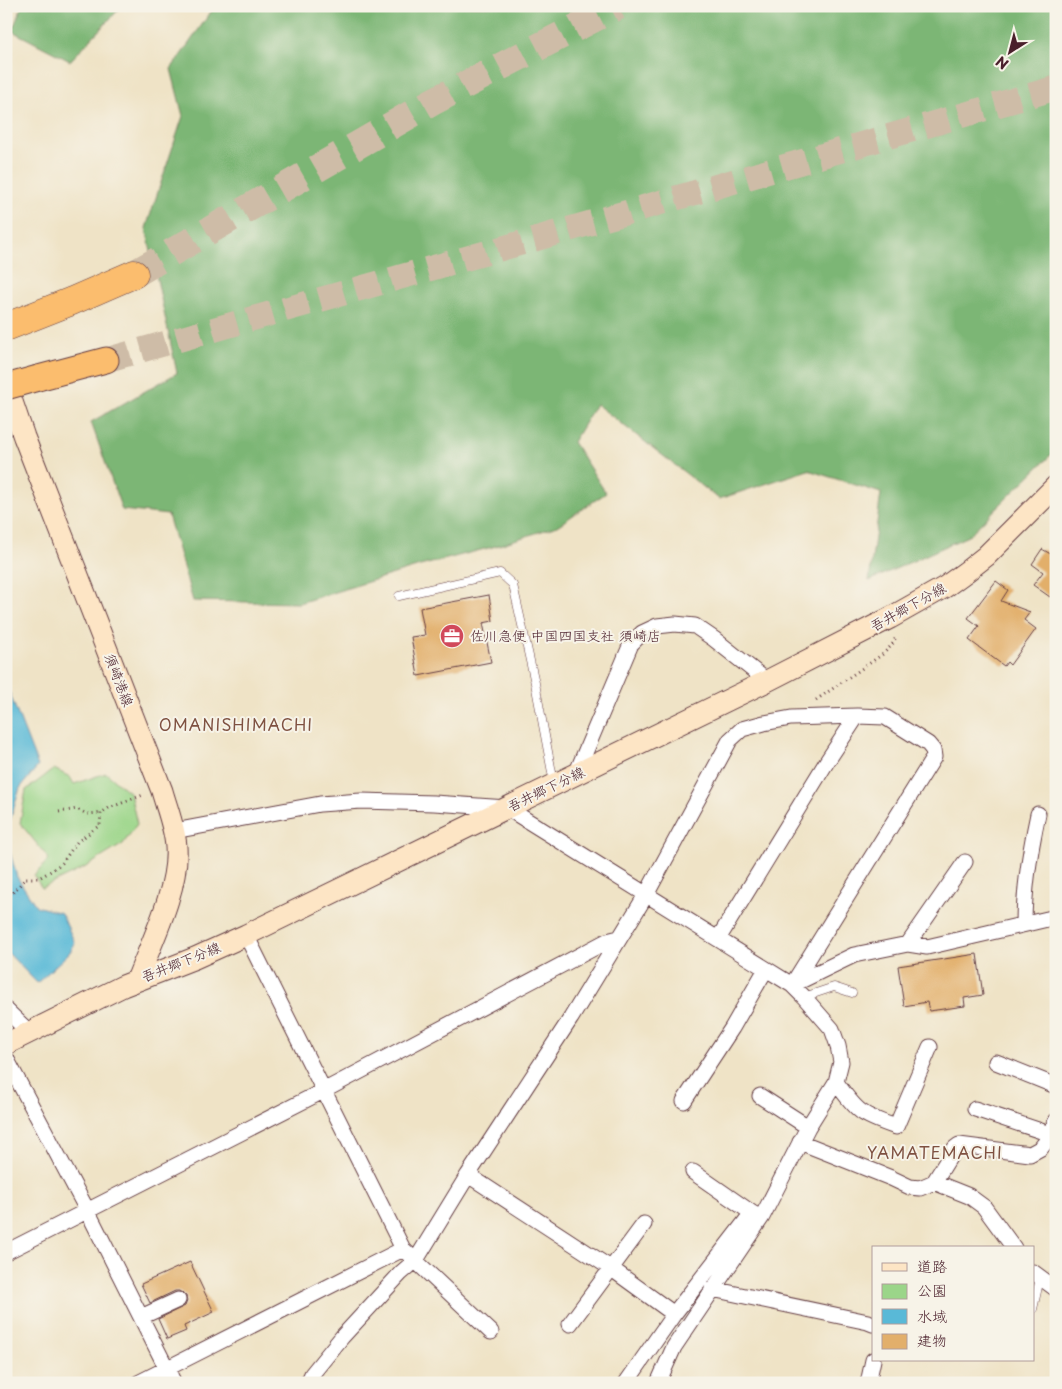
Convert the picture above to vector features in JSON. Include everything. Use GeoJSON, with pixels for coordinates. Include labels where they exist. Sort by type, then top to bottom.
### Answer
{"type":"FeatureCollection","features":[{"type":"Feature","properties":{"kind":"highway"},"geometry":{"type":"LineString","coordinates":[[13,324],[134,274]]}},
{"type":"Feature","properties":{"kind":"highway"},"geometry":{"type":"LineString","coordinates":[[6,385],[106,360]]}},
{"type":"Feature","properties":{"kind":"main road","name":"須崎港線"},"geometry":{"type":"LineString","coordinates":[[6,385],[24,437],[162,791],[174,831],[176,865],[172,886],[137,980]]}},
{"type":"Feature","properties":{"kind":"main road","name":"吾井郷下分線"},"geometry":{"type":"LineString","coordinates":[[6,1044],[137,980],[195,958],[246,935],[767,681],[890,618],[945,587],[986,556],[1051,497]]}},
{"type":"Feature","properties":{"kind":"street"},"geometry":{"type":"LineString","coordinates":[[576,774],[631,644],[642,633],[657,626],[675,624],[695,626],[767,681]]}},
{"type":"Feature","properties":{"kind":"street"},"geometry":{"type":"LineString","coordinates":[[718,939],[826,762],[857,716]]}},
{"type":"Feature","properties":{"kind":"street"},"geometry":{"type":"LineString","coordinates":[[308,1383],[312,1374],[342,1338],[401,1273],[416,1260],[468,1175],[571,1018],[618,938],[646,895],[730,740],[742,729],[791,718],[885,717],[928,744],[933,750],[934,756],[792,985]]}},
{"type":"Feature","properties":{"kind":"street"},"geometry":{"type":"LineString","coordinates":[[174,831],[339,802],[434,803],[507,808],[792,985],[804,997],[832,1029],[841,1062],[836,1082],[712,1289],[674,1347],[658,1383]]}},
{"type":"Feature","properties":{"kind":"street"},"geometry":{"type":"LineString","coordinates":[[1024,924],[1026,873],[1038,814]]}},
{"type":"Feature","properties":{"kind":"street"},"geometry":{"type":"LineString","coordinates":[[908,944],[965,862]]}},
{"type":"Feature","properties":{"kind":"street"},"geometry":{"type":"LineString","coordinates":[[792,985],[854,954],[908,944],[927,947],[1056,917]]}},
{"type":"Feature","properties":{"kind":"street"},"geometry":{"type":"LineString","coordinates":[[246,935],[403,1249],[491,1332]]}},
{"type":"Feature","properties":{"kind":"street"},"geometry":{"type":"LineString","coordinates":[[6,1252],[618,938]]}},
{"type":"Feature","properties":{"kind":"street"},"geometry":{"type":"LineString","coordinates":[[684,1101],[732,1028],[766,969]]}},
{"type":"Feature","properties":{"kind":"street"},"geometry":{"type":"LineString","coordinates":[[6,1010],[29,1032]]}},
{"type":"Feature","properties":{"kind":"street"},"geometry":{"type":"LineString","coordinates":[[836,1082],[853,1106],[868,1117],[896,1127],[930,1047]]}},
{"type":"Feature","properties":{"kind":"street"},"geometry":{"type":"LineString","coordinates":[[6,1058],[174,1383]]}},
{"type":"Feature","properties":{"kind":"street"},"geometry":{"type":"LineString","coordinates":[[996,1062],[1056,1086]]}},
{"type":"Feature","properties":{"kind":"street"},"geometry":{"type":"LineString","coordinates":[[760,1096],[808,1127]]}},
{"type":"Feature","properties":{"kind":"street"},"geometry":{"type":"LineString","coordinates":[[800,1142],[910,1187],[920,1188],[934,1182],[955,1148],[959,1145],[1030,1154],[1040,1148],[1053,1127],[975,1109]]}},
{"type":"Feature","properties":{"kind":"street"},"geometry":{"type":"LineString","coordinates":[[693,1172],[757,1215]]}},
{"type":"Feature","properties":{"kind":"street"},"geometry":{"type":"LineString","coordinates":[[468,1175],[612,1269],[674,1314]]}},
{"type":"Feature","properties":{"kind":"street"},"geometry":{"type":"LineString","coordinates":[[934,1182],[969,1196],[984,1207],[1013,1246]]}},
{"type":"Feature","properties":{"kind":"street"},"geometry":{"type":"LineString","coordinates":[[626,1383],[674,1314],[757,1215]]}},
{"type":"Feature","properties":{"kind":"street"},"geometry":{"type":"LineString","coordinates":[[570,1324],[644,1224]]}},
{"type":"Feature","properties":{"kind":"street"},"geometry":{"type":"LineString","coordinates":[[138,1383],[403,1249]]}},
{"type":"Feature","properties":{"kind":"street"},"geometry":{"type":"LineString","coordinates":[[1037,1275],[1056,1289]]}},
{"type":"Feature","properties":{"kind":"street"},"geometry":{"type":"LineString","coordinates":[[712,1289],[872,1324]]}},
{"type":"Feature","properties":{"kind":"street"},"geometry":{"type":"LineString","coordinates":[[141,1317],[178,1300]]}},
{"type":"Feature","properties":{"kind":"street"},"geometry":{"type":"LineString","coordinates":[[868,1383],[873,1362]]}},
{"type":"Feature","properties":{"kind":"lane"},"geometry":{"type":"LineString","coordinates":[[400,596],[500,574],[514,585],[554,785]]}},
{"type":"Feature","properties":{"kind":"lane"},"geometry":{"type":"LineString","coordinates":[[804,997],[834,987],[852,993]]}},
{"type":"Feature","properties":{"kind":"lane"},"geometry":{"type":"LineString","coordinates":[[1034,1300],[1037,1275]]}},
{"type":"Feature","properties":{"kind":"path"},"geometry":{"type":"LineString","coordinates":[[791,718],[883,654],[892,645],[899,632]]}},
{"type":"Feature","properties":{"kind":"path"},"geometry":{"type":"LineString","coordinates":[[59,812],[77,808],[88,814],[101,813],[136,796],[162,791]]}},
{"type":"Feature","properties":{"kind":"path"},"geometry":{"type":"LineString","coordinates":[[6,900],[26,878],[39,878],[51,872],[62,863],[77,842],[100,825],[101,813]]}},
{"type":"Feature","properties":{"kind":"green space"},"geometry":{"type":"Polygon","coordinates":[[[22,6],[122,6],[70,61],[12,31],[22,6]]]}},
{"type":"Feature","properties":{"kind":"green space"},"geometry":{"type":"Polygon","coordinates":[[[215,6],[1056,6],[1056,450],[968,536],[869,581],[881,493],[808,470],[719,499],[596,404],[573,442],[606,493],[557,526],[496,546],[420,566],[299,603],[193,601],[168,515],[122,510],[91,422],[177,373],[146,228],[183,116],[171,69],[215,6]]]}},
{"type":"Feature","properties":{"kind":"green space"},"geometry":{"type":"Polygon","coordinates":[[[54,769],[70,777],[74,784],[106,773],[130,793],[137,824],[123,844],[84,868],[42,888],[34,876],[49,859],[20,823],[26,790],[54,769]]]}},
{"type":"Feature","properties":{"kind":"water"},"geometry":{"type":"Polygon","coordinates":[[[6,684],[38,766],[20,788],[6,833],[6,684]]]}},
{"type":"Feature","properties":{"kind":"water"},"geometry":{"type":"Polygon","coordinates":[[[6,838],[17,877],[36,906],[61,913],[75,943],[70,952],[37,983],[6,953],[6,838]]]}},
{"type":"Feature","properties":{"kind":"building"},"geometry":{"type":"Polygon","coordinates":[[[1042,549],[1054,556],[1056,553],[1056,589],[1050,597],[1033,585],[1043,572],[1032,564],[1042,549]]]}},
{"type":"Feature","properties":{"kind":"building"},"geometry":{"type":"Polygon","coordinates":[[[996,581],[1008,590],[1001,601],[1030,612],[1024,620],[1036,629],[1010,665],[1007,662],[1004,666],[969,640],[979,626],[968,618],[996,581]]]}},
{"type":"Feature","properties":{"kind":"building","name":"佐川急便 中国四国支社 須崎店"},"geometry":{"type":"Polygon","coordinates":[[[489,595],[493,621],[483,623],[491,662],[418,676],[411,637],[425,635],[420,608],[489,595]]]}},
{"type":"Feature","properties":{"kind":"building"},"geometry":{"type":"Polygon","coordinates":[[[977,954],[983,995],[964,998],[965,1006],[929,1011],[927,1002],[904,1006],[898,966],[977,954]]]}},
{"type":"Feature","properties":{"kind":"building"},"geometry":{"type":"Polygon","coordinates":[[[190,1262],[214,1312],[184,1326],[186,1331],[167,1339],[158,1319],[185,1306],[186,1296],[179,1291],[175,1291],[150,1303],[141,1284],[190,1262]]]}},
{"type":"Feature","properties":{"kind":"tunnel"},"geometry":{"type":"LineString","coordinates":[[134,274],[432,102],[618,6]]}},
{"type":"Feature","properties":{"kind":"tunnel"},"geometry":{"type":"LineString","coordinates":[[106,360],[528,241],[1056,88]]}},
{"type":"Feature","properties":{"kind":"place","name":"佐川急便 中国四国支社 須崎店"},"geometry":{"type":"Point","coordinates":[452,636]}},
{"type":"Feature","properties":{"kind":"district","name":"OMANISHIMACHI"},"geometry":{"type":"Point","coordinates":[236,725]}},
{"type":"Feature","properties":{"kind":"district","name":"YAMATEMACHI"},"geometry":{"type":"Point","coordinates":[935,1153]}}]}
